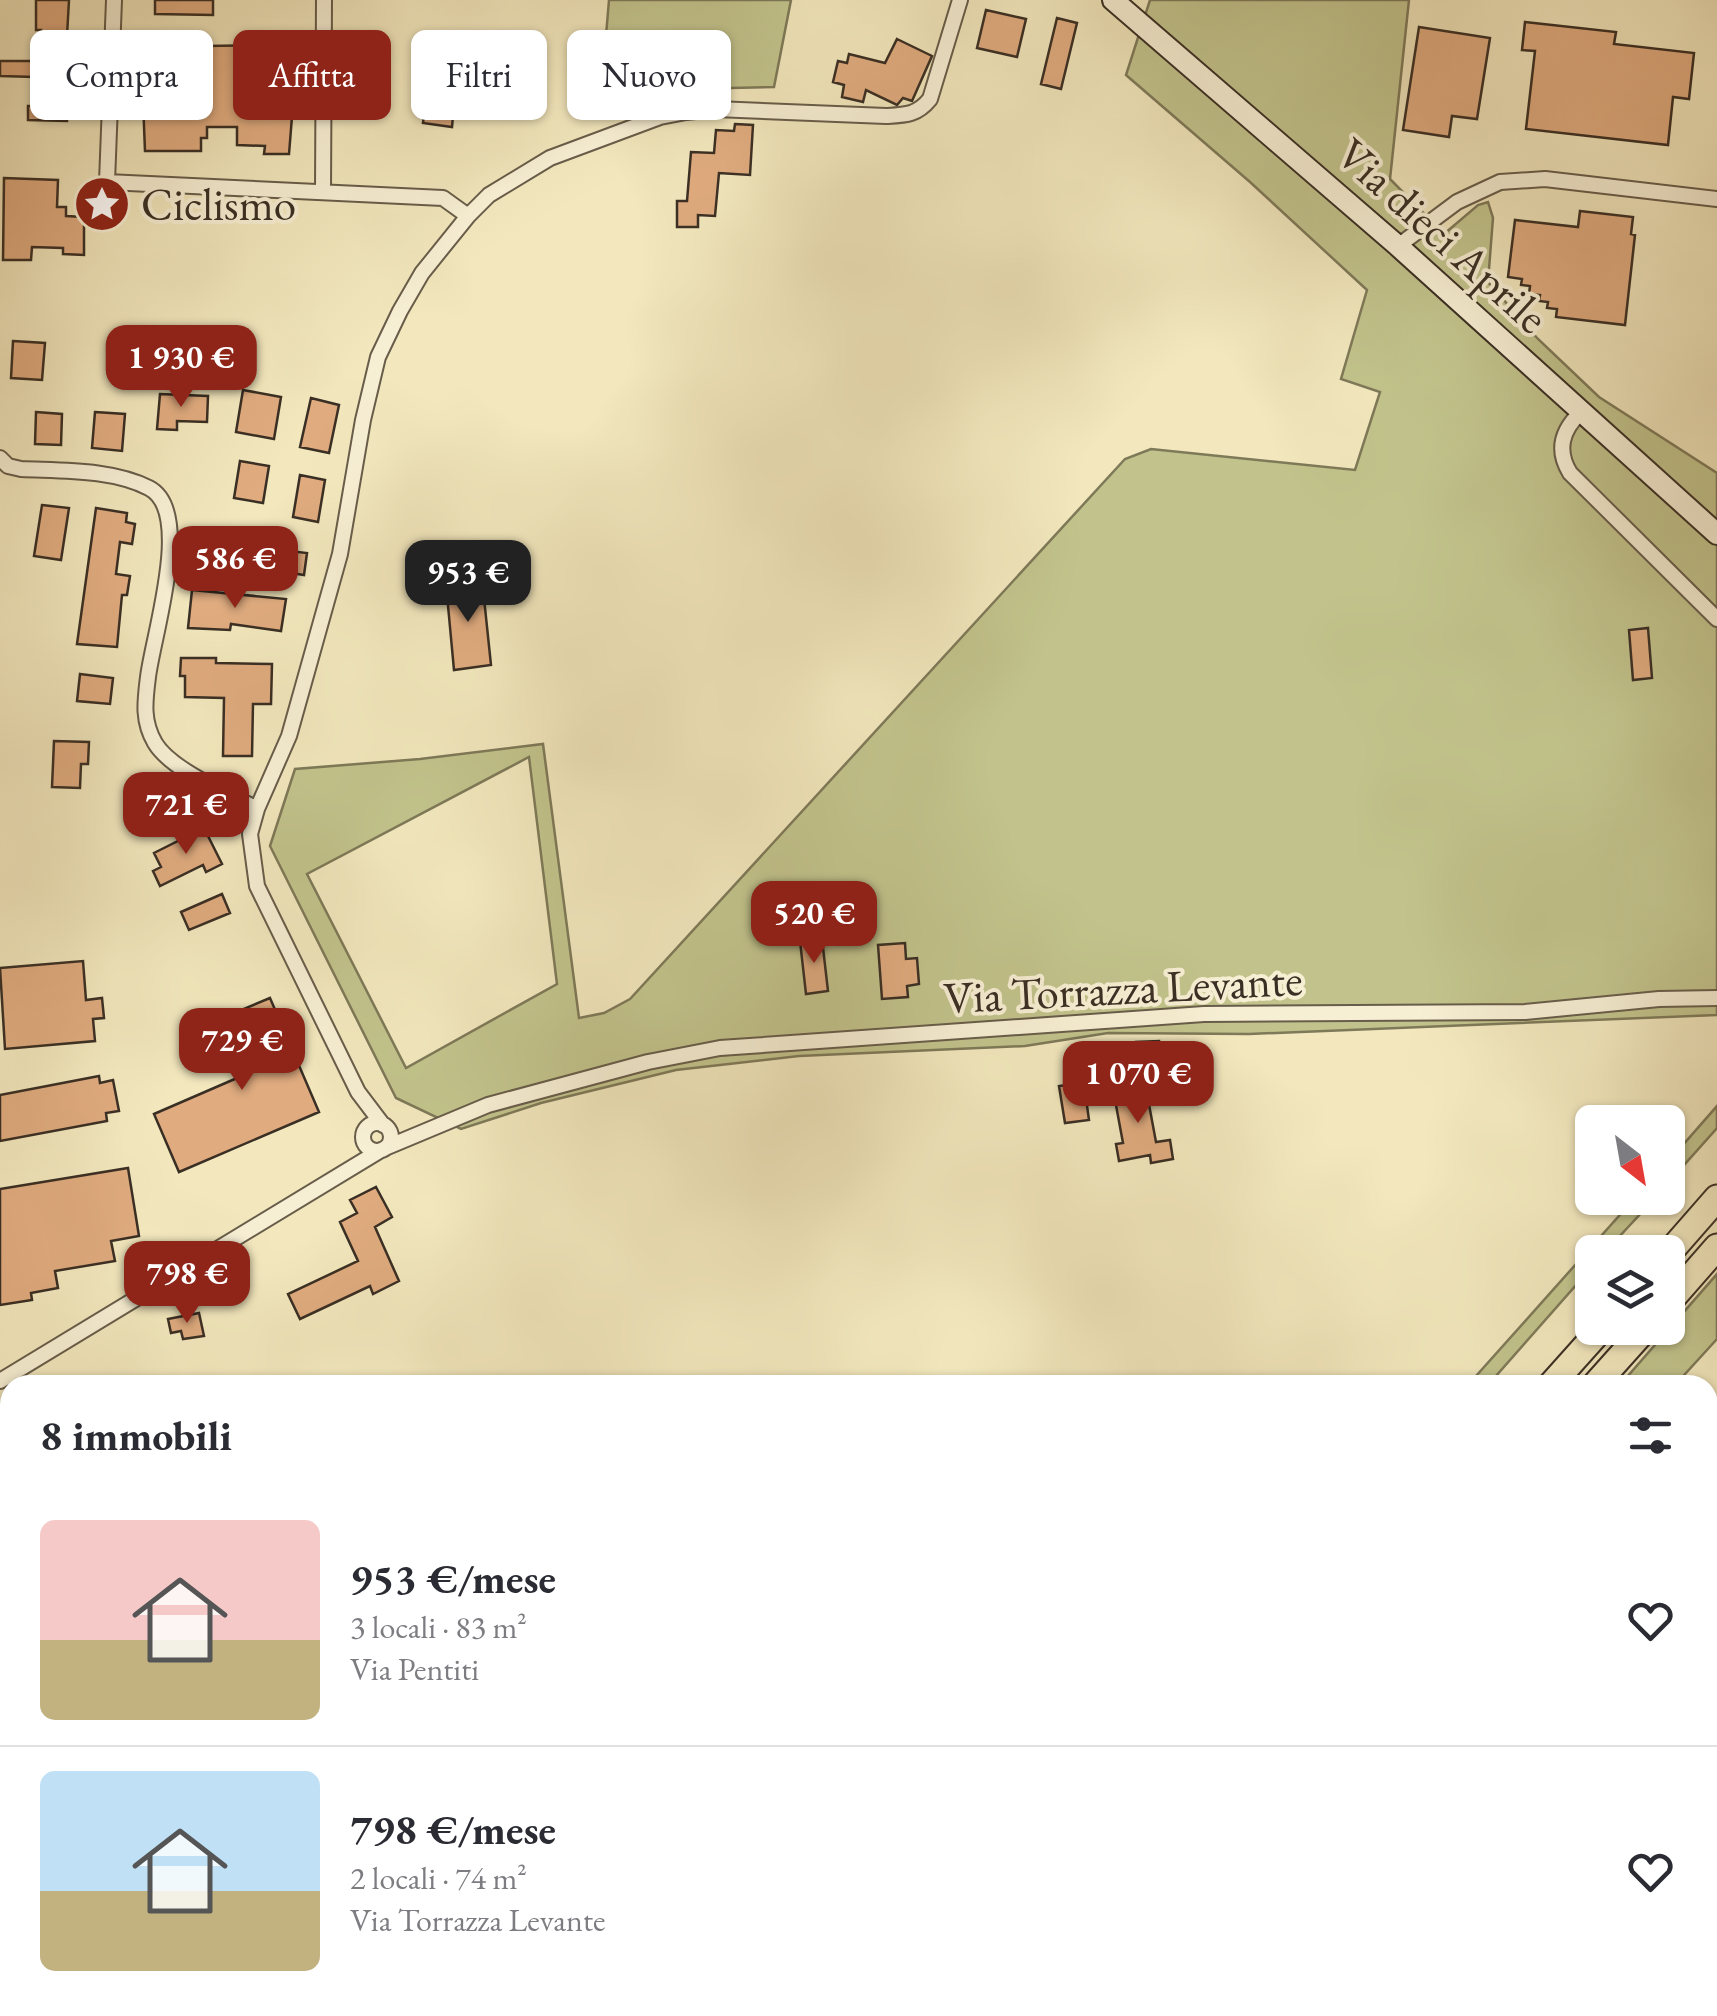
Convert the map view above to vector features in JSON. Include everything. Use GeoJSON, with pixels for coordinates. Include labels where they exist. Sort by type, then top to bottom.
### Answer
{"type":"FeatureCollection","features":[{"type":"Feature","properties":{"kind":"highway"},"geometry":{"type":"LineString","coordinates":[[1685,1235],[1717,1198]]}},
{"type":"Feature","properties":{"kind":"highway"},"geometry":{"type":"LineString","coordinates":[[1685,1284],[1717,1247]]}},
{"type":"Feature","properties":{"kind":"highway"},"geometry":{"type":"LineString","coordinates":[[1560,1375],[1587,1345]]}},
{"type":"Feature","properties":{"kind":"highway"},"geometry":{"type":"LineString","coordinates":[[1604,1375],[1631,1345]]}},
{"type":"Feature","properties":{"kind":"main road","name":"Via dieci Aprile"},"geometry":{"type":"LineString","coordinates":[[1113,0],[1398,246],[1717,534]]}},
{"type":"Feature","properties":{"kind":"street"},"geometry":{"type":"LineString","coordinates":[[114,0],[107,182],[442,198],[468,216]]}},
{"type":"Feature","properties":{"kind":"street"},"geometry":{"type":"LineString","coordinates":[[323,190],[324,0]]}},
{"type":"Feature","properties":{"kind":"street"},"geometry":{"type":"LineString","coordinates":[[358,1092],[368,1148],[383,1149],[390,1140],[385,1126],[358,1092],[257,886],[250,834],[289,736],[340,554],[378,357],[422,273],[489,195],[550,158],[660,117],[716,109],[886,116],[909,115],[920,110],[930,99],[960,0]]}},
{"type":"Feature","properties":{"kind":"street"},"geometry":{"type":"LineString","coordinates":[[1398,246],[1457,202],[1500,182],[1545,180],[1717,198]]}},
{"type":"Feature","properties":{"kind":"street"},"geometry":{"type":"LineString","coordinates":[[1582,412],[1571,422],[1561,448],[1562,461],[1717,619]]}},
{"type":"Feature","properties":{"kind":"street"},"geometry":{"type":"LineString","coordinates":[[0,458],[8,466],[22,469],[122,478],[152,489],[163,500],[172,537],[150,655],[145,721],[157,746],[173,762],[257,810]]}},
{"type":"Feature","properties":{"kind":"street","name":"Via Torrazza Levante"},"geometry":{"type":"LineString","coordinates":[[10,1375],[383,1149],[508,1099],[648,1062],[720,1048],[1204,1014],[1525,1012],[1659,999],[1717,998]]}},
{"type":"Feature","properties":{"kind":"street"},"geometry":{"type":"LineString","coordinates":[[365,1135],[374,1124],[385,1126]]}},
{"type":"Feature","properties":{"kind":"street","name":"Via Torrazza Levante"},"geometry":{"type":"LineString","coordinates":[[385,1126],[424,1131]]}},
{"type":"Feature","properties":{"kind":"street","name":"Via Torrazza Levante"},"geometry":{"type":"LineString","coordinates":[[336,1176],[365,1135]]}},
{"type":"Feature","properties":{"kind":"green space"},"geometry":{"type":"Polygon","coordinates":[[[609,0],[791,0],[774,87],[731,88],[731,30],[606,30],[609,0]]]}},
{"type":"Feature","properties":{"kind":"green space"},"geometry":{"type":"Polygon","coordinates":[[[1150,0],[1409,0],[1390,179],[1444,234],[1478,205],[1488,202],[1493,218],[1488,282],[1538,339],[1599,397],[1717,473],[1717,1015],[1249,1034],[1108,1033],[1025,1046],[799,1056],[676,1070],[541,1103],[461,1129],[396,1098],[270,846],[295,769],[543,744],[579,1018],[604,1013],[630,999],[1125,459],[1151,449],[1355,470],[1380,392],[1341,379],[1367,290],[1126,75],[1150,0]],[[529,757],[307,874],[406,1068],[557,984],[529,757]]]}},
{"type":"Feature","properties":{"kind":"green space"},"geometry":{"type":"Polygon","coordinates":[[[1717,1106],[1717,1128],[1685,1164],[1685,1143],[1717,1106]]]}},
{"type":"Feature","properties":{"kind":"green space"},"geometry":{"type":"Polygon","coordinates":[[[1620,1215],[1639,1215],[1621,1235],[1602,1235],[1620,1215]]]}},
{"type":"Feature","properties":{"kind":"green space"},"geometry":{"type":"Polygon","coordinates":[[[1575,1265],[1575,1286],[1497,1375],[1477,1375],[1575,1265]]]}},
{"type":"Feature","properties":{"kind":"green space"},"geometry":{"type":"Polygon","coordinates":[[[1717,1274],[1717,1339],[1684,1375],[1629,1375],[1655,1345],[1685,1345],[1685,1311],[1717,1274]]]}},
{"type":"Feature","properties":{"kind":"building"},"geometry":{"type":"Polygon","coordinates":[[[36,0],[69,0],[67,30],[36,30],[36,0]]]}},
{"type":"Feature","properties":{"kind":"building"},"geometry":{"type":"Polygon","coordinates":[[[155,0],[213,0],[213,15],[155,14],[155,0]]]}},
{"type":"Feature","properties":{"kind":"building"},"geometry":{"type":"Polygon","coordinates":[[[986,10],[1026,19],[1017,57],[977,48],[986,10]]]}},
{"type":"Feature","properties":{"kind":"building"},"geometry":{"type":"Polygon","coordinates":[[[1057,18],[1077,23],[1061,89],[1041,84],[1057,18]]]}},
{"type":"Feature","properties":{"kind":"building"},"geometry":{"type":"Polygon","coordinates":[[[1525,22],[1616,32],[1614,44],[1694,53],[1689,99],[1673,97],[1668,145],[1526,129],[1535,51],[1522,50],[1525,22]]]}},
{"type":"Feature","properties":{"kind":"building"},"geometry":{"type":"Polygon","coordinates":[[[1419,27],[1490,38],[1477,119],[1452,116],[1449,137],[1403,130],[1419,27]]]}},
{"type":"Feature","properties":{"kind":"building"},"geometry":{"type":"Polygon","coordinates":[[[897,39],[932,56],[912,101],[903,98],[897,105],[866,90],[863,102],[842,97],[844,85],[833,82],[838,61],[847,63],[849,54],[885,63],[897,39]]]}},
{"type":"Feature","properties":{"kind":"building"},"geometry":{"type":"Polygon","coordinates":[[[213,46],[233,46],[233,120],[292,120],[289,154],[264,154],[265,146],[237,145],[237,127],[207,127],[207,138],[201,138],[201,151],[145,151],[144,120],[213,120],[213,46]]]}},
{"type":"Feature","properties":{"kind":"building"},"geometry":{"type":"Polygon","coordinates":[[[0,61],[30,61],[30,77],[0,76],[0,61]]]}},
{"type":"Feature","properties":{"kind":"building"},"geometry":{"type":"Polygon","coordinates":[[[423,120],[453,120],[452,127],[423,120]]]}},
{"type":"Feature","properties":{"kind":"building"},"geometry":{"type":"Polygon","coordinates":[[[735,124],[753,125],[750,175],[719,173],[715,216],[698,215],[698,227],[677,227],[677,201],[687,201],[691,152],[714,153],[716,130],[734,131],[735,124]]]}},
{"type":"Feature","properties":{"kind":"building"},"geometry":{"type":"Polygon","coordinates":[[[4,178],[58,180],[57,207],[66,207],[66,216],[84,217],[84,255],[63,254],[63,248],[32,247],[31,260],[3,260],[4,178]]]}},
{"type":"Feature","properties":{"kind":"building"},"geometry":{"type":"Polygon","coordinates":[[[1580,211],[1633,217],[1631,234],[1635,235],[1625,325],[1556,317],[1557,309],[1547,308],[1548,302],[1539,301],[1540,295],[1529,294],[1530,286],[1521,285],[1522,279],[1508,277],[1515,220],[1578,227],[1580,211]]]}},
{"type":"Feature","properties":{"kind":"building"},"geometry":{"type":"Polygon","coordinates":[[[13,341],[45,343],[42,380],[11,378],[13,341]]]}},
{"type":"Feature","properties":{"kind":"building"},"geometry":{"type":"Polygon","coordinates":[[[243,390],[281,397],[274,439],[236,432],[243,390]]]}},
{"type":"Feature","properties":{"kind":"building"},"geometry":{"type":"Polygon","coordinates":[[[160,394],[208,396],[207,422],[177,421],[177,430],[157,429],[160,394]]]}},
{"type":"Feature","properties":{"kind":"building"},"geometry":{"type":"Polygon","coordinates":[[[311,398],[339,405],[329,453],[300,447],[311,398]]]}},
{"type":"Feature","properties":{"kind":"building"},"geometry":{"type":"Polygon","coordinates":[[[36,412],[62,414],[61,445],[35,444],[36,412]]]}},
{"type":"Feature","properties":{"kind":"building"},"geometry":{"type":"Polygon","coordinates":[[[95,412],[125,414],[122,451],[92,448],[95,412]]]}},
{"type":"Feature","properties":{"kind":"building"},"geometry":{"type":"Polygon","coordinates":[[[240,461],[269,466],[263,503],[234,498],[240,461]]]}},
{"type":"Feature","properties":{"kind":"building"},"geometry":{"type":"Polygon","coordinates":[[[300,475],[325,480],[318,522],[293,517],[300,475]]]}},
{"type":"Feature","properties":{"kind":"building"},"geometry":{"type":"Polygon","coordinates":[[[42,505],[69,508],[61,560],[34,556],[42,505]]]}},
{"type":"Feature","properties":{"kind":"building"},"geometry":{"type":"Polygon","coordinates":[[[96,508],[127,513],[126,522],[135,524],[132,544],[120,542],[116,574],[130,576],[127,595],[122,595],[117,647],[77,644],[96,508]]]}},
{"type":"Feature","properties":{"kind":"building"},"geometry":{"type":"Polygon","coordinates":[[[200,528],[258,536],[264,538],[263,548],[307,553],[304,575],[222,562],[195,562],[200,528]]]}},
{"type":"Feature","properties":{"kind":"building"},"geometry":{"type":"Polygon","coordinates":[[[482,579],[491,665],[454,670],[446,584],[482,579]]]}},
{"type":"Feature","properties":{"kind":"building"},"geometry":{"type":"Polygon","coordinates":[[[192,590],[286,599],[281,631],[231,624],[230,630],[188,628],[192,590]]]}},
{"type":"Feature","properties":{"kind":"building"},"geometry":{"type":"Polygon","coordinates":[[[1648,628],[1652,678],[1633,680],[1629,630],[1648,628]]]}},
{"type":"Feature","properties":{"kind":"building"},"geometry":{"type":"Polygon","coordinates":[[[181,658],[272,664],[271,704],[253,704],[252,756],[223,756],[224,698],[185,697],[181,658]]]}},
{"type":"Feature","properties":{"kind":"building"},"geometry":{"type":"Polygon","coordinates":[[[80,674],[113,678],[110,704],[77,701],[80,674]]]}},
{"type":"Feature","properties":{"kind":"building"},"geometry":{"type":"Polygon","coordinates":[[[54,741],[89,742],[88,764],[81,764],[80,788],[52,787],[54,741]]]}},
{"type":"Feature","properties":{"kind":"building"},"geometry":{"type":"Polygon","coordinates":[[[204,828],[222,864],[206,872],[203,865],[160,886],[153,871],[161,867],[154,853],[204,828]]]}},
{"type":"Feature","properties":{"kind":"building"},"geometry":{"type":"Polygon","coordinates":[[[222,894],[230,913],[189,930],[181,912],[222,894]]]}},
{"type":"Feature","properties":{"kind":"building"},"geometry":{"type":"Polygon","coordinates":[[[822,939],[828,991],[806,994],[800,941],[822,939]]]}},
{"type":"Feature","properties":{"kind":"building"},"geometry":{"type":"Polygon","coordinates":[[[905,943],[906,959],[917,958],[919,984],[907,986],[908,997],[882,999],[878,945],[905,943]]]}},
{"type":"Feature","properties":{"kind":"building"},"geometry":{"type":"Polygon","coordinates":[[[83,961],[86,1000],[102,998],[104,1018],[93,1019],[95,1041],[5,1049],[0,968],[83,961]]]}},
{"type":"Feature","properties":{"kind":"building"},"geometry":{"type":"Polygon","coordinates":[[[270,998],[319,1112],[179,1172],[154,1114],[244,1075],[220,1019],[270,998]]]}},
{"type":"Feature","properties":{"kind":"building"},"geometry":{"type":"Polygon","coordinates":[[[1159,1041],[1159,1050],[1179,1050],[1180,1077],[1137,1078],[1136,1042],[1159,1041]]]}},
{"type":"Feature","properties":{"kind":"building"},"geometry":{"type":"Polygon","coordinates":[[[99,1076],[100,1083],[113,1080],[119,1111],[106,1113],[107,1121],[0,1141],[0,1095],[99,1076]]]}},
{"type":"Feature","properties":{"kind":"building"},"geometry":{"type":"Polygon","coordinates":[[[1145,1083],[1156,1142],[1170,1140],[1173,1159],[1151,1163],[1150,1155],[1119,1161],[1116,1144],[1123,1143],[1113,1089],[1145,1083]]]}},
{"type":"Feature","properties":{"kind":"building"},"geometry":{"type":"Polygon","coordinates":[[[1084,1084],[1089,1120],[1065,1123],[1059,1086],[1084,1084]]]}},
{"type":"Feature","properties":{"kind":"building"},"geometry":{"type":"Polygon","coordinates":[[[128,1168],[139,1236],[111,1241],[115,1261],[55,1271],[58,1288],[31,1293],[32,1300],[0,1305],[0,1189],[128,1168]]]}},
{"type":"Feature","properties":{"kind":"building"},"geometry":{"type":"Polygon","coordinates":[[[376,1187],[392,1217],[375,1227],[399,1281],[373,1294],[370,1286],[300,1319],[288,1294],[358,1261],[340,1222],[357,1213],[350,1200],[376,1187]]]}},
{"type":"Feature","properties":{"kind":"building"},"geometry":{"type":"Polygon","coordinates":[[[199,1313],[204,1336],[183,1339],[181,1331],[171,1333],[168,1319],[199,1313]]]}},
{"type":"Feature","properties":{"kind":"place","name":"Ciclismo"},"geometry":{"type":"Point","coordinates":[102,204]}}]}
